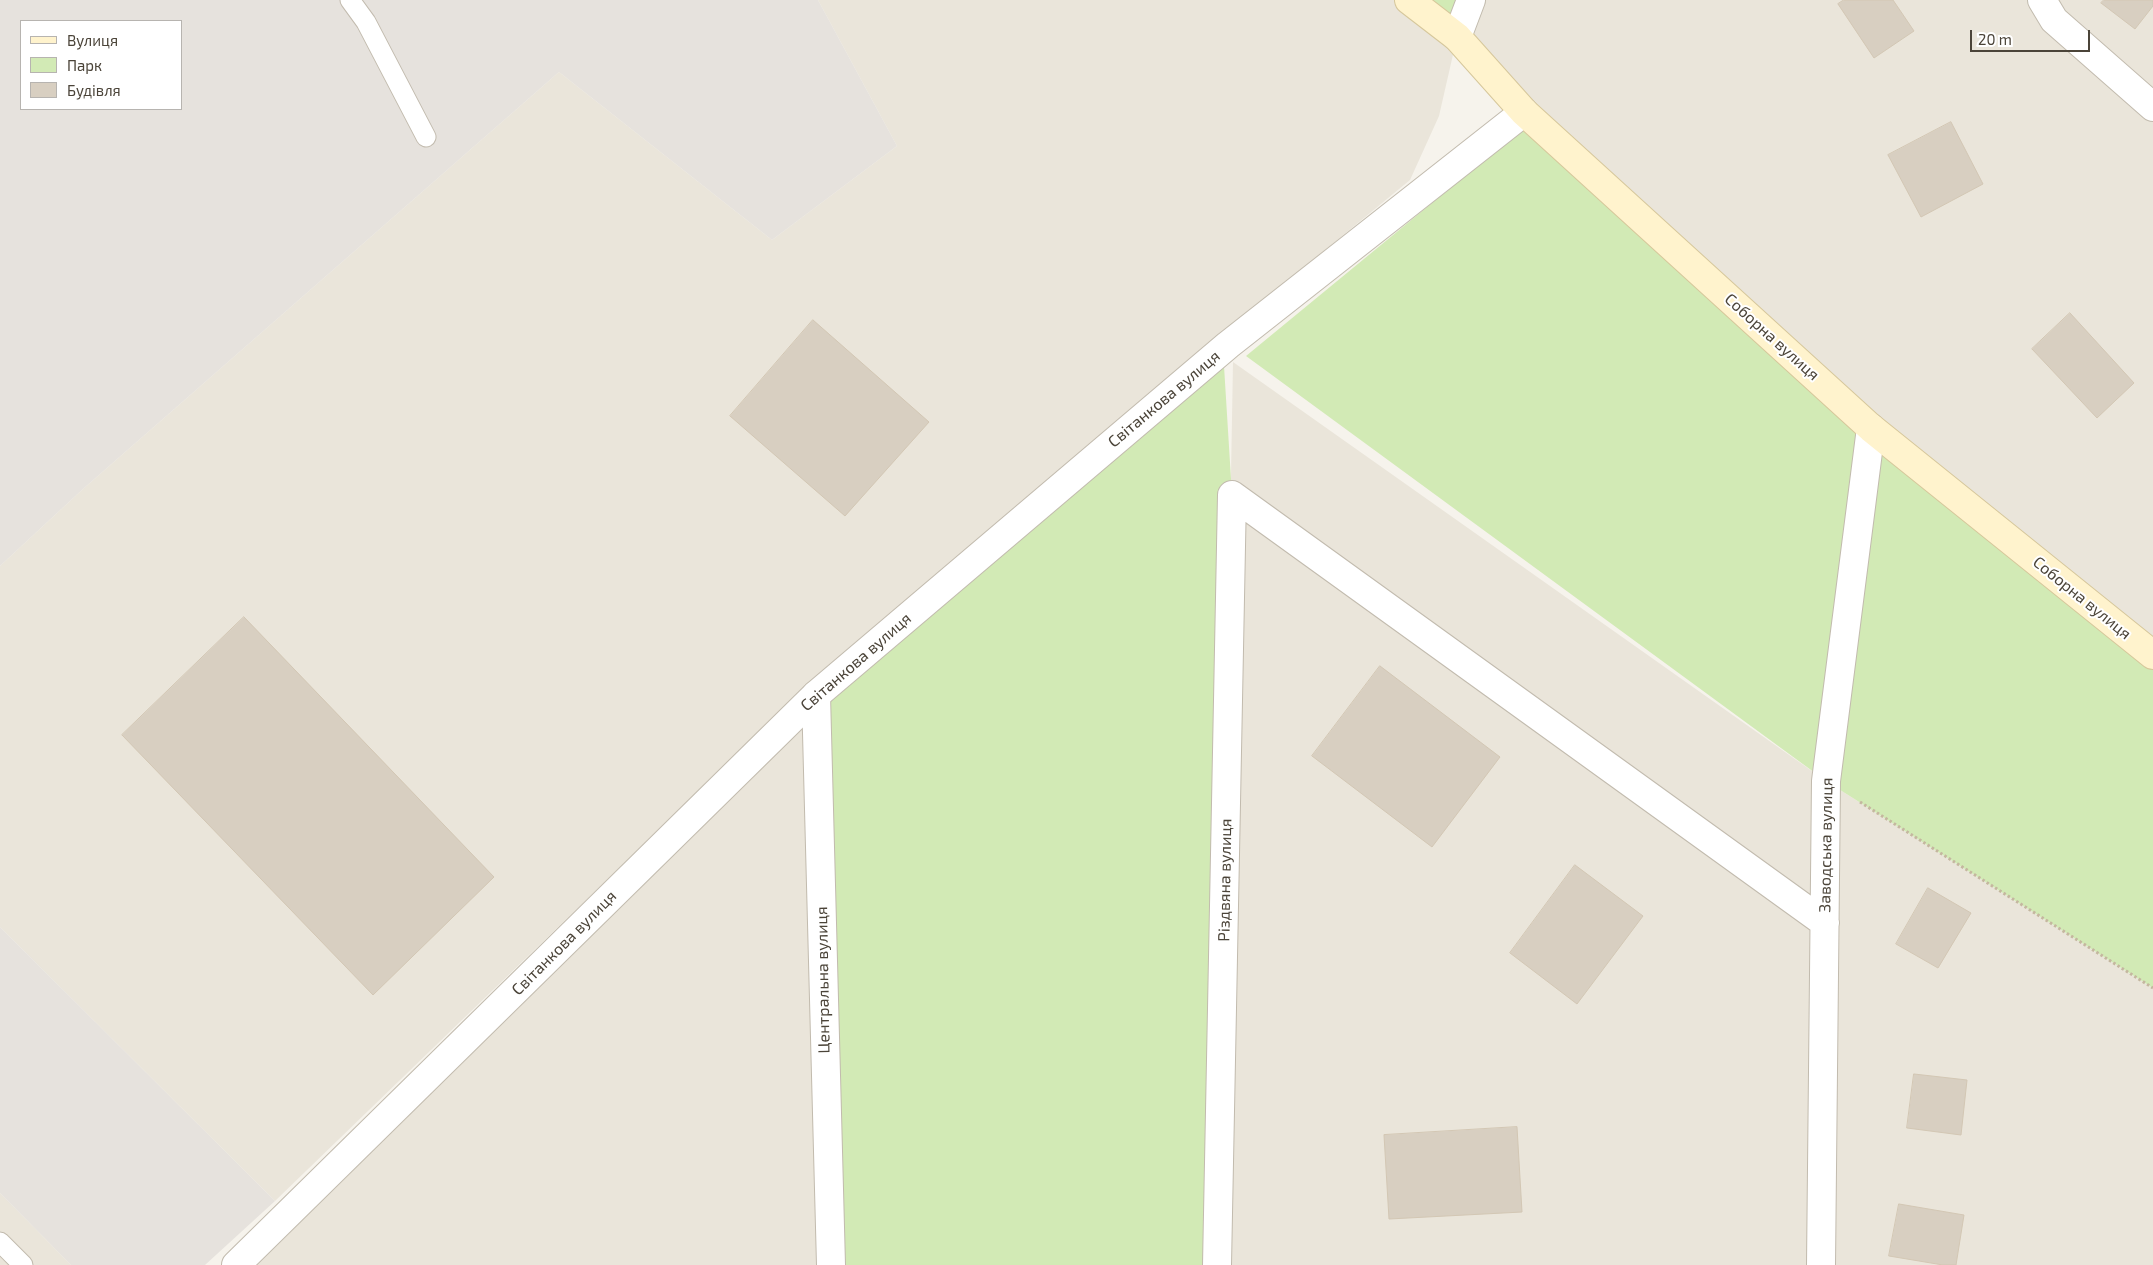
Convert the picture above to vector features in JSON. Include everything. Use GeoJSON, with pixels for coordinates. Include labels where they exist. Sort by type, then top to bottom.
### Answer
{"type":"FeatureCollection","features":[{"type":"Feature","properties":{"kind":"main road","name":"Соборна вулиця"},"geometry":{"type":"LineString","coordinates":[[1409,0],[1457,37],[1524,112],[1872,428],[2153,655]]}},
{"type":"Feature","properties":{"kind":"street"},"geometry":{"type":"LineString","coordinates":[[1457,37],[1471,0]]}},
{"type":"Feature","properties":{"kind":"street"},"geometry":{"type":"LineString","coordinates":[[2042,0],[2054,20],[2153,107]]}},
{"type":"Feature","properties":{"kind":"street","name":"Світанкова вулиця"},"geometry":{"type":"LineString","coordinates":[[236,1265],[816,695],[1228,345],[1524,112]]}},
{"type":"Feature","properties":{"kind":"street","name":"Заводська вулиця"},"geometry":{"type":"LineString","coordinates":[[1820,1265],[1826,781],[1872,428]]}},
{"type":"Feature","properties":{"kind":"street","name":"Різдвяна вулиця"},"geometry":{"type":"LineString","coordinates":[[1217,1265],[1232,495],[1824,923]]}},
{"type":"Feature","properties":{"kind":"street","name":"Центральна вулиця"},"geometry":{"type":"LineString","coordinates":[[816,695],[831,1265]]}},
{"type":"Feature","properties":{"kind":"lane"},"geometry":{"type":"LineString","coordinates":[[350,0],[366,22],[426,137]]}},
{"type":"Feature","properties":{"kind":"lane"},"geometry":{"type":"LineString","coordinates":[[0,1242],[23,1265]]}},
{"type":"Feature","properties":{"kind":"path"},"geometry":{"type":"LineString","coordinates":[[1826,781],[2153,988]]}},
{"type":"Feature","properties":{"kind":"shaded area"},"geometry":{"type":"Polygon","coordinates":[[[0,0],[818,0],[897,146],[772,240],[559,72],[83,489],[0,566],[0,0]]]}},
{"type":"Feature","properties":{"kind":"shaded area"},"geometry":{"type":"Polygon","coordinates":[[[818,0],[2153,0],[2153,655],[1871,428],[1533,101],[1457,37],[1439,116],[1410,180],[1222,335],[806,687],[275,1201],[0,927],[0,566],[83,489],[559,72],[772,240],[897,146],[818,0]]]}},
{"type":"Feature","properties":{"kind":"shaded area"},"geometry":{"type":"Polygon","coordinates":[[[1233,362],[1826,781],[2153,988],[2153,1265],[1217,1265],[1233,362]]]}},
{"type":"Feature","properties":{"kind":"shaded area"},"geometry":{"type":"Polygon","coordinates":[[[812,706],[829,1265],[247,1265],[812,706]]]}},
{"type":"Feature","properties":{"kind":"shaded area"},"geometry":{"type":"Polygon","coordinates":[[[0,927],[275,1201],[205,1265],[71,1265],[0,1193],[0,927]]]}},
{"type":"Feature","properties":{"kind":"shaded area"},"geometry":{"type":"Polygon","coordinates":[[[0,1193],[71,1265],[0,1265],[0,1193]]]}},
{"type":"Feature","properties":{"kind":"green space"},"geometry":{"type":"Polygon","coordinates":[[[1409,0],[1471,0],[1457,37],[1409,0]]]}},
{"type":"Feature","properties":{"kind":"green space"},"geometry":{"type":"Polygon","coordinates":[[[1528,124],[2153,655],[2153,988],[1826,781],[1246,356],[1528,124]]]}},
{"type":"Feature","properties":{"kind":"green space"},"geometry":{"type":"Polygon","coordinates":[[[1224,366],[1232,495],[1217,1265],[832,1265],[819,701],[1224,366]]]}},
{"type":"Feature","properties":{"kind":"building"},"geometry":{"type":"Polygon","coordinates":[[[1844,0],[1893,0],[1914,31],[1874,58],[1838,4],[1844,0]]]}},
{"type":"Feature","properties":{"kind":"building"},"geometry":{"type":"Polygon","coordinates":[[[2104,0],[2153,0],[2153,6],[2135,29],[2101,3],[2104,0]]]}},
{"type":"Feature","properties":{"kind":"building"},"geometry":{"type":"Polygon","coordinates":[[[1951,122],[1983,184],[1921,217],[1888,155],[1951,122]]]}},
{"type":"Feature","properties":{"kind":"building"},"geometry":{"type":"Polygon","coordinates":[[[2070,313],[2134,383],[2097,418],[2032,349],[2070,313]]]}},
{"type":"Feature","properties":{"kind":"building"},"geometry":{"type":"Polygon","coordinates":[[[813,320],[929,422],[845,516],[730,416],[813,320]]]}},
{"type":"Feature","properties":{"kind":"building"},"geometry":{"type":"Polygon","coordinates":[[[244,617],[494,877],[373,995],[122,735],[244,617]]]}},
{"type":"Feature","properties":{"kind":"building"},"geometry":{"type":"Polygon","coordinates":[[[1380,666],[1500,757],[1432,847],[1312,756],[1380,666]]]}},
{"type":"Feature","properties":{"kind":"building"},"geometry":{"type":"Polygon","coordinates":[[[1575,865],[1643,916],[1577,1004],[1510,953],[1575,865]]]}},
{"type":"Feature","properties":{"kind":"building"},"geometry":{"type":"Polygon","coordinates":[[[1928,888],[1971,913],[1938,968],[1896,944],[1928,888]]]}},
{"type":"Feature","properties":{"kind":"building"},"geometry":{"type":"Polygon","coordinates":[[[1914,1074],[1967,1080],[1961,1135],[1907,1128],[1914,1074]]]}},
{"type":"Feature","properties":{"kind":"building"},"geometry":{"type":"Polygon","coordinates":[[[1517,1127],[1522,1212],[1389,1219],[1384,1135],[1517,1127]]]}},
{"type":"Feature","properties":{"kind":"building"},"geometry":{"type":"Polygon","coordinates":[[[1899,1204],[1964,1215],[1956,1265],[1943,1265],[1889,1256],[1899,1204]]]}}]}
